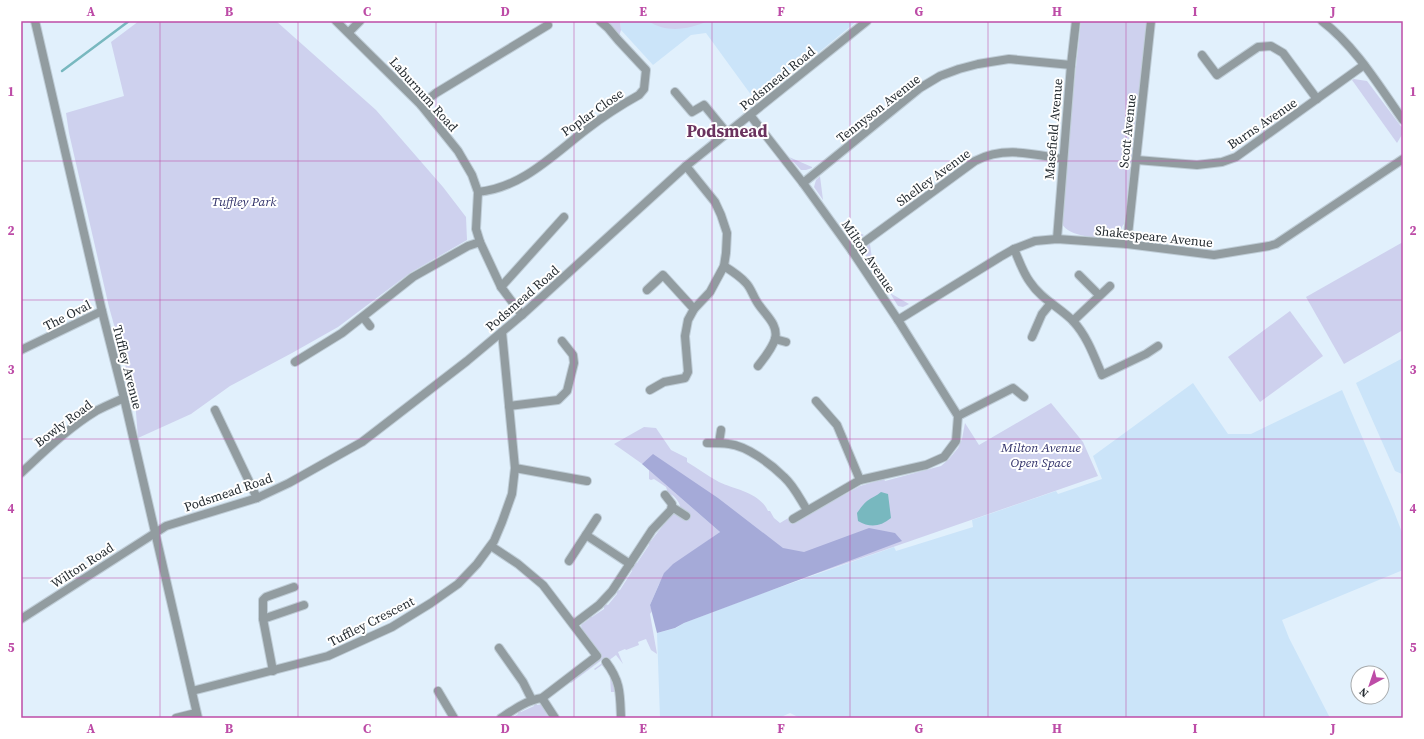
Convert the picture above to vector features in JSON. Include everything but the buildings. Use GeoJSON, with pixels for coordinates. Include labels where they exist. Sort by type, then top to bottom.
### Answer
{"type":"FeatureCollection","features":[{"type":"Feature","properties":{"kind":"street","name":"Tuffley Avenue"},"geometry":{"type":"LineString","coordinates":[[35,21],[197,715]]}},
{"type":"Feature","properties":{"kind":"street","name":"Laburnum Road"},"geometry":{"type":"LineString","coordinates":[[336,21],[349,32],[421,105],[458,151],[472,175],[478,192],[476,229],[480,242],[501,287],[522,315]]}},
{"type":"Feature","properties":{"kind":"street"},"geometry":{"type":"LineString","coordinates":[[349,32],[360,21]]}},
{"type":"Feature","properties":{"kind":"street","name":"Poplar Close"},"geometry":{"type":"LineString","coordinates":[[478,192],[486,191],[513,182],[529,174],[589,128],[639,95],[644,89],[646,70],[600,21]]}},
{"type":"Feature","properties":{"kind":"street","name":"Podsmead Road"},"geometry":{"type":"LineString","coordinates":[[155,532],[166,526],[257,498],[289,484],[362,442],[467,362],[522,315],[686,166],[867,21]]}},
{"type":"Feature","properties":{"kind":"street","name":"Masefield Avenue"},"geometry":{"type":"LineString","coordinates":[[1057,239],[1076,21]]}},
{"type":"Feature","properties":{"kind":"street","name":"Scott Avenue"},"geometry":{"type":"LineString","coordinates":[[1127,244],[1152,21]]}},
{"type":"Feature","properties":{"kind":"street"},"geometry":{"type":"LineString","coordinates":[[1322,21],[1337,33],[1364,65],[1403,120]]}},
{"type":"Feature","properties":{"kind":"street"},"geometry":{"type":"LineString","coordinates":[[421,105],[436,93],[548,25]]}},
{"type":"Feature","properties":{"kind":"street"},"geometry":{"type":"LineString","coordinates":[[1202,55],[1217,75],[1258,47],[1271,46],[1283,53],[1317,100]]}},
{"type":"Feature","properties":{"kind":"street","name":"Tennyson Avenue"},"geometry":{"type":"LineString","coordinates":[[803,183],[920,88],[940,76],[978,64],[1009,59],[1071,65]]}},
{"type":"Feature","properties":{"kind":"street","name":"Burns Avenue"},"geometry":{"type":"LineString","coordinates":[[1137,160],[1197,164],[1222,162],[1236,157],[1364,65]]}},
{"type":"Feature","properties":{"kind":"street"},"geometry":{"type":"LineString","coordinates":[[675,92],[692,112],[704,105],[727,133]]}},
{"type":"Feature","properties":{"kind":"street","name":"Milton Avenue"},"geometry":{"type":"LineString","coordinates":[[750,115],[803,183],[852,251],[898,320],[958,416]]}},
{"type":"Feature","properties":{"kind":"street","name":"Shelley Avenue"},"geometry":{"type":"LineString","coordinates":[[852,251],[975,161],[985,156],[1003,152],[1020,152],[1063,159]]}},
{"type":"Feature","properties":{"kind":"street","name":"Shakespeare Avenue"},"geometry":{"type":"LineString","coordinates":[[898,320],[1014,249],[1035,241],[1057,239],[1127,244],[1214,255],[1276,244],[1403,159]]}},
{"type":"Feature","properties":{"kind":"street"},"geometry":{"type":"LineString","coordinates":[[650,390],[664,382],[685,378],[688,372],[685,336],[688,320],[694,309],[710,292],[724,266],[727,234],[721,214],[711,196],[686,166]]}},
{"type":"Feature","properties":{"kind":"street"},"geometry":{"type":"LineString","coordinates":[[501,287],[564,217]]}},
{"type":"Feature","properties":{"kind":"street"},"geometry":{"type":"LineString","coordinates":[[295,362],[342,334],[413,277],[468,246],[480,242]]}},
{"type":"Feature","properties":{"kind":"street"},"geometry":{"type":"LineString","coordinates":[[1014,249],[1029,281],[1039,294],[1073,321],[1083,334],[1090,346],[1102,375],[1146,354],[1158,346]]}},
{"type":"Feature","properties":{"kind":"street"},"geometry":{"type":"LineString","coordinates":[[724,266],[747,284],[758,303],[772,320],[775,331],[775,339],[771,348],[758,366]]}},
{"type":"Feature","properties":{"kind":"street"},"geometry":{"type":"LineString","coordinates":[[647,290],[663,275],[694,309]]}},
{"type":"Feature","properties":{"kind":"street"},"geometry":{"type":"LineString","coordinates":[[1079,275],[1099,295]]}},
{"type":"Feature","properties":{"kind":"street"},"geometry":{"type":"LineString","coordinates":[[1073,321],[1110,286]]}},
{"type":"Feature","properties":{"kind":"street"},"geometry":{"type":"LineString","coordinates":[[1032,337],[1042,314],[1050,303]]}},
{"type":"Feature","properties":{"kind":"street","name":"The Oval"},"geometry":{"type":"LineString","coordinates":[[21,350],[102,311]]}},
{"type":"Feature","properties":{"kind":"street"},"geometry":{"type":"LineString","coordinates":[[363,317],[370,326]]}},
{"type":"Feature","properties":{"kind":"street","name":"Tuffley Crescent"},"geometry":{"type":"LineString","coordinates":[[192,691],[328,656],[392,626],[435,600],[458,584],[477,564],[491,546],[502,522],[512,494],[515,468],[502,332]]}},
{"type":"Feature","properties":{"kind":"street"},"geometry":{"type":"LineString","coordinates":[[775,339],[786,342]]}},
{"type":"Feature","properties":{"kind":"street"},"geometry":{"type":"LineString","coordinates":[[508,406],[558,400],[563,396],[567,391],[574,362],[573,355],[562,341]]}},
{"type":"Feature","properties":{"kind":"street"},"geometry":{"type":"LineString","coordinates":[[793,518],[860,480],[926,465],[944,457],[956,441],[958,416],[1013,388],[1024,397]]}},
{"type":"Feature","properties":{"kind":"street","name":"Bowly Road"},"geometry":{"type":"LineString","coordinates":[[21,473],[49,447],[96,411],[124,398]]}},
{"type":"Feature","properties":{"kind":"street"},"geometry":{"type":"LineString","coordinates":[[816,401],[837,425],[860,480]]}},
{"type":"Feature","properties":{"kind":"street"},"geometry":{"type":"LineString","coordinates":[[215,410],[257,498]]}},
{"type":"Feature","properties":{"kind":"street"},"geometry":{"type":"LineString","coordinates":[[719,444],[721,430]]}},
{"type":"Feature","properties":{"kind":"street"},"geometry":{"type":"LineString","coordinates":[[707,443],[730,444],[745,449],[785,477],[797,492],[807,510]]}},
{"type":"Feature","properties":{"kind":"street"},"geometry":{"type":"LineString","coordinates":[[515,468],[587,481]]}},
{"type":"Feature","properties":{"kind":"street"},"geometry":{"type":"LineString","coordinates":[[665,495],[670,501],[672,507],[686,516]]}},
{"type":"Feature","properties":{"kind":"street"},"geometry":{"type":"LineString","coordinates":[[574,624],[605,599],[652,530],[672,507]]}},
{"type":"Feature","properties":{"kind":"street"},"geometry":{"type":"LineString","coordinates":[[569,561],[597,518]]}},
{"type":"Feature","properties":{"kind":"street","name":"Wilton Road"},"geometry":{"type":"LineString","coordinates":[[21,618],[155,532]]}},
{"type":"Feature","properties":{"kind":"street"},"geometry":{"type":"LineString","coordinates":[[586,535],[630,564]]}},
{"type":"Feature","properties":{"kind":"street"},"geometry":{"type":"LineString","coordinates":[[491,546],[518,564],[539,581],[574,624],[597,656],[542,698],[532,700],[512,710],[501,718]]}},
{"type":"Feature","properties":{"kind":"street"},"geometry":{"type":"LineString","coordinates":[[273,671],[263,619],[263,600],[266,597],[294,587]]}},
{"type":"Feature","properties":{"kind":"street"},"geometry":{"type":"LineString","coordinates":[[263,619],[304,605]]}},
{"type":"Feature","properties":{"kind":"street"},"geometry":{"type":"LineString","coordinates":[[499,648],[523,682],[532,700]]}},
{"type":"Feature","properties":{"kind":"street"},"geometry":{"type":"LineString","coordinates":[[606,662],[615,674],[618,684],[621,718]]}},
{"type":"Feature","properties":{"kind":"street"},"geometry":{"type":"LineString","coordinates":[[438,691],[454,718]]}},
{"type":"Feature","properties":{"kind":"street"},"geometry":{"type":"LineString","coordinates":[[542,698],[555,718]]}},
{"type":"Feature","properties":{"kind":"street"},"geometry":{"type":"LineString","coordinates":[[176,718],[197,715]]}},
{"type":"Feature","properties":{"kind":"shaded area"},"geometry":{"type":"Polygon","coordinates":[[[620,21],[857,21],[757,103],[706,33],[691,35],[653,65],[621,30],[620,21]]]}},
{"type":"Feature","properties":{"kind":"shaded area"},"geometry":{"type":"Polygon","coordinates":[[[1403,358],[1403,477],[1402,474],[1395,471],[1356,383],[1403,358]]]}},
{"type":"Feature","properties":{"kind":"shaded area"},"geometry":{"type":"Polygon","coordinates":[[[1193,383],[1228,434],[1251,434],[1342,390],[1393,509],[1403,535],[1403,570],[1282,620],[1289,638],[1330,718],[800,718],[790,713],[779,718],[660,718],[657,633],[676,628],[684,623],[755,596],[894,547],[896,551],[973,527],[972,520],[1056,491],[1058,494],[1102,479],[1093,456],[1193,383]]]}},
{"type":"Feature","properties":{"kind":"shaded area"},"geometry":{"type":"Polygon","coordinates":[[[653,454],[718,498],[783,548],[804,552],[869,528],[895,533],[902,541],[684,623],[675,628],[657,633],[650,605],[664,573],[673,564],[720,532],[642,464],[653,454]]]}},
{"type":"Feature","properties":{"kind":"shaded area"},"geometry":{"type":"Polygon","coordinates":[[[881,492],[888,494],[891,518],[875,526],[867,525],[858,521],[857,513],[867,501],[881,492]]]}},
{"type":"Feature","properties":{"kind":"green space","name":"Tuffley Park"},"geometry":{"type":"Polygon","coordinates":[[[139,21],[276,21],[376,110],[443,187],[466,217],[467,240],[410,273],[338,327],[230,386],[191,414],[138,438],[135,400],[109,307],[69,133],[66,113],[124,96],[111,42],[139,21]]]}},
{"type":"Feature","properties":{"kind":"green space"},"geometry":{"type":"Polygon","coordinates":[[[600,21],[620,21],[621,30],[618,40],[600,21]]]}},
{"type":"Feature","properties":{"kind":"green space"},"geometry":{"type":"Polygon","coordinates":[[[648,21],[709,21],[686,28],[671,29],[663,28],[648,21]]]}},
{"type":"Feature","properties":{"kind":"green space"},"geometry":{"type":"Polygon","coordinates":[[[1081,21],[1147,21],[1124,224],[1119,232],[1106,237],[1089,237],[1080,235],[1066,229],[1060,218],[1081,21]]]}},
{"type":"Feature","properties":{"kind":"green space"},"geometry":{"type":"Polygon","coordinates":[[[1352,80],[1367,81],[1403,129],[1403,133],[1397,143],[1352,80]]]}},
{"type":"Feature","properties":{"kind":"green space"},"geometry":{"type":"Polygon","coordinates":[[[789,157],[812,167],[812,168],[801,170],[789,157]]]}},
{"type":"Feature","properties":{"kind":"green space"},"geometry":{"type":"Polygon","coordinates":[[[820,176],[823,200],[814,187],[816,180],[820,176]]]}},
{"type":"Feature","properties":{"kind":"green space"},"geometry":{"type":"Polygon","coordinates":[[[843,225],[864,235],[857,238],[851,236],[842,226],[843,225]]]}},
{"type":"Feature","properties":{"kind":"green space"},"geometry":{"type":"Polygon","coordinates":[[[1403,242],[1403,330],[1344,364],[1306,297],[1403,242]]]}},
{"type":"Feature","properties":{"kind":"green space"},"geometry":{"type":"Polygon","coordinates":[[[870,244],[872,267],[865,254],[866,247],[870,244]]]}},
{"type":"Feature","properties":{"kind":"green space"},"geometry":{"type":"Polygon","coordinates":[[[890,293],[909,304],[903,307],[898,306],[890,293]]]}},
{"type":"Feature","properties":{"kind":"green space"},"geometry":{"type":"Polygon","coordinates":[[[1290,311],[1323,356],[1260,402],[1228,357],[1290,311]]]}},
{"type":"Feature","properties":{"kind":"green space","name":"Milton Avenue Open Space"},"geometry":{"type":"Polygon","coordinates":[[[1051,403],[1083,442],[1098,476],[795,581],[648,468],[614,444],[644,427],[656,428],[671,450],[687,458],[687,462],[719,482],[753,496],[764,505],[768,511],[770,511],[774,518],[780,523],[790,517],[795,522],[860,486],[941,466],[958,448],[962,439],[965,423],[979,445],[1051,403]]]}},
{"type":"Feature","properties":{"kind":"green space"},"geometry":{"type":"Polygon","coordinates":[[[649,470],[720,532],[668,569],[659,584],[650,605],[652,611],[650,614],[657,654],[651,650],[646,639],[638,642],[639,645],[618,652],[623,664],[616,655],[604,664],[612,675],[617,692],[611,692],[610,676],[602,665],[595,670],[594,669],[605,661],[603,659],[571,683],[569,681],[602,657],[582,630],[581,625],[589,619],[590,616],[592,617],[604,609],[605,604],[608,605],[617,594],[616,591],[620,590],[632,571],[631,569],[634,563],[637,563],[649,545],[648,542],[651,541],[664,524],[663,522],[672,514],[689,514],[680,507],[678,501],[674,497],[668,493],[666,487],[654,479],[649,479],[649,470]]]}},
{"type":"Feature","properties":{"kind":"green space"},"geometry":{"type":"Polygon","coordinates":[[[534,703],[537,705],[543,704],[545,706],[544,709],[549,718],[512,718],[518,714],[518,712],[534,706],[534,703]]]}},
{"type":"Feature","properties":{"kind":"waterway"},"geometry":{"type":"LineString","coordinates":[[62,71],[129,21]]}},
{"type":"Feature","properties":{"kind":"district","name":"Podsmead"},"geometry":{"type":"Point","coordinates":[727,131]}}]}
